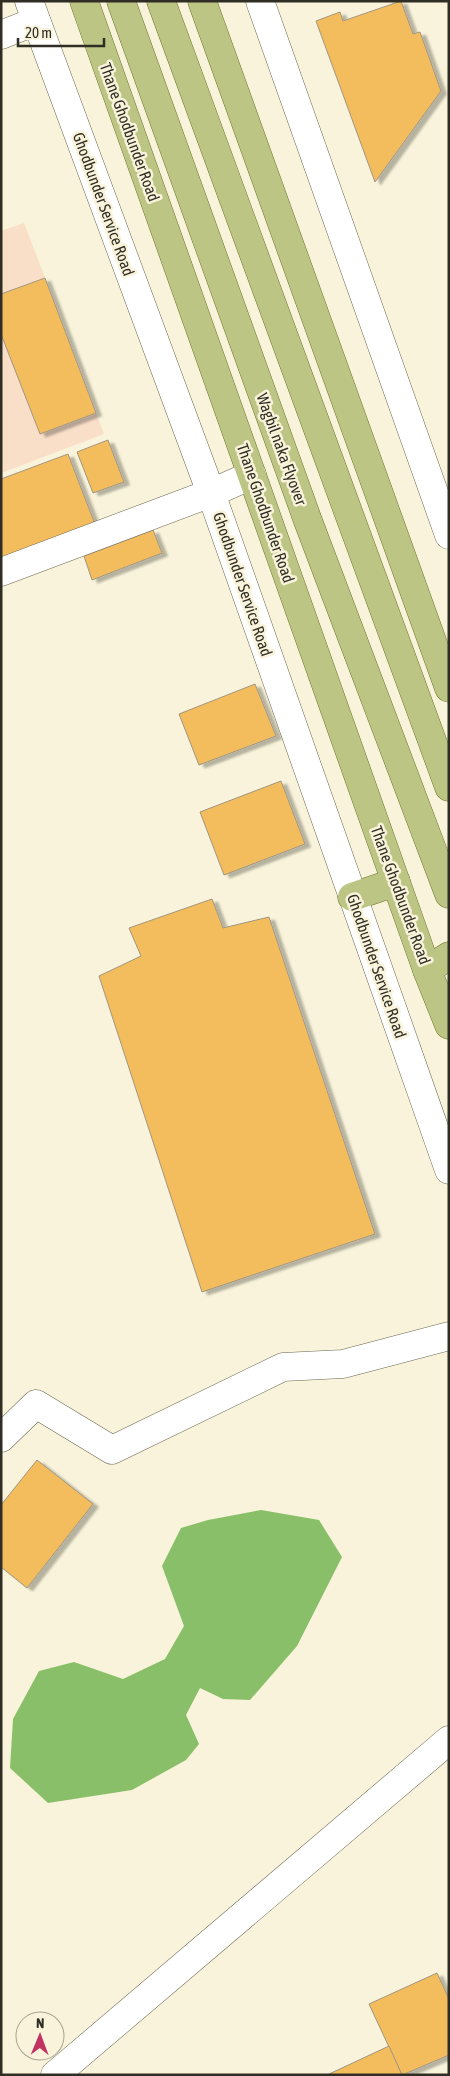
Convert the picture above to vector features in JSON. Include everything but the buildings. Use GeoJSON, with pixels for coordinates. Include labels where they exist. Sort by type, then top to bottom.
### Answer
{"type":"FeatureCollection","features":[{"type":"Feature","properties":{"kind":"main road","name":"Thane Ghodbunder Road"},"geometry":{"type":"LineString","coordinates":[[84,1],[396,882],[438,963],[449,1025]]}},
{"type":"Feature","properties":{"kind":"main road","name":"Wagbil naka Flyover"},"geometry":{"type":"LineString","coordinates":[[121,1],[308,521],[449,894]]}},
{"type":"Feature","properties":{"kind":"main road"},"geometry":{"type":"LineString","coordinates":[[161,1],[449,787]]}},
{"type":"Feature","properties":{"kind":"main road"},"geometry":{"type":"LineString","coordinates":[[202,1],[449,688]]}},
{"type":"Feature","properties":{"kind":"main road"},"geometry":{"type":"LineString","coordinates":[[352,897],[396,882]]}},
{"type":"Feature","properties":{"kind":"street"},"geometry":{"type":"LineString","coordinates":[[260,1],[449,535]]}},
{"type":"Feature","properties":{"kind":"street"},"geometry":{"type":"LineString","coordinates":[[1,35],[33,11]]}},
{"type":"Feature","properties":{"kind":"street","name":"Ghodbunder Service Road"},"geometry":{"type":"LineString","coordinates":[[33,11],[211,493],[449,1170]]}},
{"type":"Feature","properties":{"kind":"street"},"geometry":{"type":"LineString","coordinates":[[1,572],[211,493],[252,475]]}},
{"type":"Feature","properties":{"kind":"street"},"geometry":{"type":"LineString","coordinates":[[1,1438],[36,1404],[112,1450],[283,1367],[343,1364],[449,1336]]}},
{"type":"Feature","properties":{"kind":"street"},"geometry":{"type":"LineString","coordinates":[[56,2075],[449,1740]]}},
{"type":"Feature","properties":{"kind":"shaded area"},"geometry":{"type":"Polygon","coordinates":[[[24,223],[45,278],[1,294],[1,231],[24,223]]]}},
{"type":"Feature","properties":{"kind":"shaded area"},"geometry":{"type":"Polygon","coordinates":[[[1,334],[40,434],[96,413],[104,434],[1,473],[1,334]]]}},
{"type":"Feature","properties":{"kind":"shaded area"},"geometry":{"type":"Polygon","coordinates":[[[261,1510],[319,1520],[342,1557],[297,1646],[250,1700],[223,1699],[200,1688],[186,1715],[199,1744],[186,1760],[132,1790],[48,1803],[10,1768],[13,1719],[39,1671],[74,1662],[123,1679],[165,1659],[184,1626],[162,1566],[181,1528],[208,1520],[261,1510]]]}}]}
